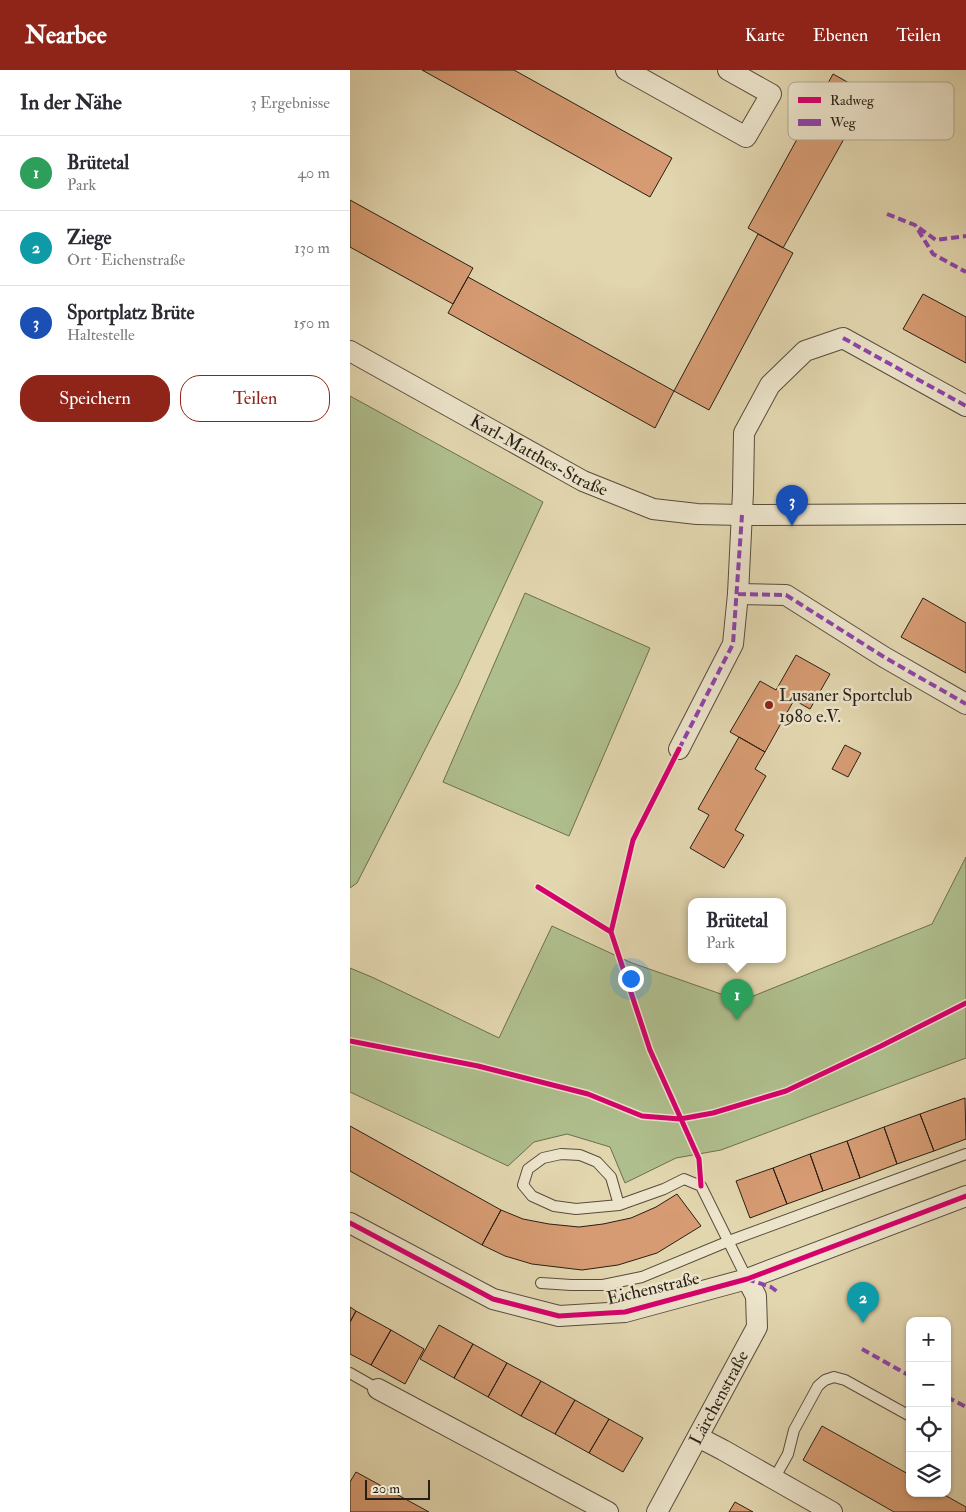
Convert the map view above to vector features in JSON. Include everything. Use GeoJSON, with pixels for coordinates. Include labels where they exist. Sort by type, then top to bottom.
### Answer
{"type":"FeatureCollection","features":[{"type":"Feature","properties":{"kind":"street"},"geometry":{"type":"LineString","coordinates":[[626,70],[746,137],[771,94],[728,70]]}},
{"type":"Feature","properties":{"kind":"street"},"geometry":{"type":"LineString","coordinates":[[679,749],[733,644],[738,594],[744,433],[770,384],[805,351],[842,338],[966,406]]}},
{"type":"Feature","properties":{"kind":"street","name":"Karl-Matthes-Straße"},"geometry":{"type":"LineString","coordinates":[[350,351],[583,481],[653,508],[697,514],[742,515],[966,514]]}},
{"type":"Feature","properties":{"kind":"street"},"geometry":{"type":"LineString","coordinates":[[738,594],[786,595],[966,704]]}},
{"type":"Feature","properties":{"kind":"street","name":"Eichenstraße"},"geometry":{"type":"LineString","coordinates":[[350,1224],[493,1299],[559,1316],[625,1312],[747,1279],[966,1196]]}},
{"type":"Feature","properties":{"kind":"street","name":"Lärchenstraße"},"geometry":{"type":"LineString","coordinates":[[657,1512],[757,1327],[756,1296],[747,1279]]}},
{"type":"Feature","properties":{"kind":"street"},"geometry":{"type":"LineString","coordinates":[[378,1389],[608,1512]]}},
{"type":"Feature","properties":{"kind":"street"},"geometry":{"type":"LineString","coordinates":[[698,1437],[832,1512]]}},
{"type":"Feature","properties":{"kind":"lane"},"geometry":{"type":"LineString","coordinates":[[619,1205],[611,1177],[597,1162],[580,1155],[562,1154],[543,1158],[528,1169],[523,1185],[532,1196],[554,1206],[576,1209],[619,1205],[664,1189],[684,1179],[701,1186],[747,1279]]}},
{"type":"Feature","properties":{"kind":"lane"},"geometry":{"type":"LineString","coordinates":[[541,1283],[603,1285],[642,1277],[729,1241],[966,1154]]}},
{"type":"Feature","properties":{"kind":"lane"},"geometry":{"type":"LineString","coordinates":[[350,1373],[378,1389]]}},
{"type":"Feature","properties":{"kind":"lane"},"geometry":{"type":"LineString","coordinates":[[774,1479],[788,1454],[794,1430],[818,1386],[825,1380],[834,1378],[845,1380],[906,1414]]}},
{"type":"Feature","properties":{"kind":"green space"},"geometry":{"type":"Polygon","coordinates":[[[350,396],[543,502],[458,685],[357,883],[350,888],[350,396]]]}},
{"type":"Feature","properties":{"kind":"green space"},"geometry":{"type":"Polygon","coordinates":[[[525,593],[650,648],[569,836],[443,782],[525,593]]]}},
{"type":"Feature","properties":{"kind":"green space"},"geometry":{"type":"Polygon","coordinates":[[[966,857],[966,1058],[721,1150],[676,1158],[625,1183],[610,1147],[567,1134],[534,1142],[508,1166],[350,1092],[350,968],[499,1038],[552,926],[632,963],[741,1001],[932,924],[966,857]]]}},
{"type":"Feature","properties":{"kind":"building"},"geometry":{"type":"Polygon","coordinates":[[[422,70],[514,70],[672,158],[650,197],[422,70]]]}},
{"type":"Feature","properties":{"kind":"building"},"geometry":{"type":"Polygon","coordinates":[[[833,74],[847,82],[829,82],[833,74]]]}},
{"type":"Feature","properties":{"kind":"building"},"geometry":{"type":"Polygon","coordinates":[[[797,140],[843,140],[783,248],[748,228],[797,140]]]}},
{"type":"Feature","properties":{"kind":"building"},"geometry":{"type":"Polygon","coordinates":[[[350,200],[473,268],[453,304],[350,247],[350,200]]]}},
{"type":"Feature","properties":{"kind":"building"},"geometry":{"type":"Polygon","coordinates":[[[758,234],[793,253],[709,410],[674,391],[758,234]]]}},
{"type":"Feature","properties":{"kind":"building"},"geometry":{"type":"Polygon","coordinates":[[[468,277],[674,391],[655,428],[448,313],[468,277]]]}},
{"type":"Feature","properties":{"kind":"building"},"geometry":{"type":"Polygon","coordinates":[[[923,294],[966,317],[966,363],[903,329],[923,294]]]}},
{"type":"Feature","properties":{"kind":"building"},"geometry":{"type":"Polygon","coordinates":[[[923,598],[966,623],[966,673],[901,637],[923,598]]]}},
{"type":"Feature","properties":{"kind":"building","name":"Lusaner Sportclub 1980 e.V."},"geometry":{"type":"Polygon","coordinates":[[[796,655],[830,674],[810,709],[794,700],[765,752],[730,732],[760,681],[776,690],[796,655]]]}},
{"type":"Feature","properties":{"kind":"building"},"geometry":{"type":"Polygon","coordinates":[[[739,737],[765,752],[755,769],[766,776],[735,830],[744,835],[724,868],[690,848],[709,815],[698,809],[739,737]]]}},
{"type":"Feature","properties":{"kind":"building"},"geometry":{"type":"Polygon","coordinates":[[[845,745],[861,753],[848,777],[832,769],[845,745]]]}},
{"type":"Feature","properties":{"kind":"building"},"geometry":{"type":"Polygon","coordinates":[[[965,1098],[966,1139],[934,1151],[920,1114],[965,1098]]]}},
{"type":"Feature","properties":{"kind":"building"},"geometry":{"type":"Polygon","coordinates":[[[920,1114],[934,1151],[897,1164],[884,1127],[920,1114]]]}},
{"type":"Feature","properties":{"kind":"building"},"geometry":{"type":"Polygon","coordinates":[[[350,1126],[501,1210],[482,1245],[350,1171],[350,1126]]]}},
{"type":"Feature","properties":{"kind":"building"},"geometry":{"type":"Polygon","coordinates":[[[884,1127],[897,1164],[860,1178],[847,1141],[884,1127]]]}},
{"type":"Feature","properties":{"kind":"building"},"geometry":{"type":"Polygon","coordinates":[[[847,1141],[860,1178],[823,1191],[810,1154],[847,1141]]]}},
{"type":"Feature","properties":{"kind":"building"},"geometry":{"type":"Polygon","coordinates":[[[810,1154],[823,1191],[787,1204],[773,1168],[810,1154]]]}},
{"type":"Feature","properties":{"kind":"building"},"geometry":{"type":"Polygon","coordinates":[[[773,1168],[787,1204],[750,1218],[736,1181],[773,1168]]]}},
{"type":"Feature","properties":{"kind":"building"},"geometry":{"type":"Polygon","coordinates":[[[677,1194],[701,1226],[657,1253],[618,1265],[582,1270],[532,1264],[505,1256],[482,1245],[501,1210],[523,1219],[579,1227],[631,1218],[656,1207],[677,1194]]]}},
{"type":"Feature","properties":{"kind":"building"},"geometry":{"type":"Polygon","coordinates":[[[350,1307],[356,1311],[350,1322],[350,1307]]]}},
{"type":"Feature","properties":{"kind":"building"},"geometry":{"type":"Polygon","coordinates":[[[356,1311],[391,1330],[371,1365],[350,1354],[350,1322],[356,1311]]]}},
{"type":"Feature","properties":{"kind":"building"},"geometry":{"type":"Polygon","coordinates":[[[439,1325],[473,1344],[454,1378],[420,1359],[439,1325]]]}},
{"type":"Feature","properties":{"kind":"building"},"geometry":{"type":"Polygon","coordinates":[[[391,1330],[424,1349],[405,1384],[371,1365],[391,1330]]]}},
{"type":"Feature","properties":{"kind":"building"},"geometry":{"type":"Polygon","coordinates":[[[473,1344],[507,1363],[488,1397],[454,1378],[473,1344]]]}},
{"type":"Feature","properties":{"kind":"building"},"geometry":{"type":"Polygon","coordinates":[[[507,1363],[541,1381],[521,1416],[488,1397],[507,1363]]]}},
{"type":"Feature","properties":{"kind":"building"},"geometry":{"type":"Polygon","coordinates":[[[541,1381],[575,1400],[555,1434],[521,1416],[541,1381]]]}},
{"type":"Feature","properties":{"kind":"building"},"geometry":{"type":"Polygon","coordinates":[[[575,1400],[609,1419],[589,1453],[555,1434],[575,1400]]]}},
{"type":"Feature","properties":{"kind":"building"},"geometry":{"type":"Polygon","coordinates":[[[609,1419],[643,1438],[623,1472],[589,1453],[609,1419]]]}},
{"type":"Feature","properties":{"kind":"building"},"geometry":{"type":"Polygon","coordinates":[[[822,1426],[906,1473],[906,1497],[948,1497],[966,1507],[966,1512],[894,1512],[803,1460],[822,1426]]]}},
{"type":"Feature","properties":{"kind":"building"},"geometry":{"type":"Polygon","coordinates":[[[356,1472],[429,1512],[350,1512],[350,1482],[356,1472]]]}},
{"type":"Feature","properties":{"kind":"building"},"geometry":{"type":"Polygon","coordinates":[[[735,1502],[753,1512],[729,1512],[735,1502]]]}},
{"type":"Feature","properties":{"kind":"marked path"},"geometry":{"type":"LineString","coordinates":[[887,214],[915,225],[933,254],[966,272]]}},
{"type":"Feature","properties":{"kind":"marked path"},"geometry":{"type":"LineString","coordinates":[[919,228],[936,240],[966,236]]}},
{"type":"Feature","properties":{"kind":"marked path"},"geometry":{"type":"LineString","coordinates":[[843,338],[966,406]]}},
{"type":"Feature","properties":{"kind":"marked path"},"geometry":{"type":"LineString","coordinates":[[679,749],[733,644],[742,515]]}},
{"type":"Feature","properties":{"kind":"marked path"},"geometry":{"type":"LineString","coordinates":[[738,594],[786,595],[884,657],[966,704]]}},
{"type":"Feature","properties":{"kind":"marked path"},"geometry":{"type":"LineString","coordinates":[[747,1279],[771,1287],[779,1293]]}},
{"type":"Feature","properties":{"kind":"marked path"},"geometry":{"type":"LineString","coordinates":[[862,1349],[906,1374]]}},
{"type":"Feature","properties":{"kind":"marked path"},"geometry":{"type":"LineString","coordinates":[[951,1399],[966,1407]]}},
{"type":"Feature","properties":{"kind":"cycle path"},"geometry":{"type":"LineString","coordinates":[[538,887],[611,932],[633,840],[679,749]]}},
{"type":"Feature","properties":{"kind":"cycle path"},"geometry":{"type":"LineString","coordinates":[[611,932],[650,1050],[699,1159],[701,1186]]}},
{"type":"Feature","properties":{"kind":"cycle path"},"geometry":{"type":"LineString","coordinates":[[350,1041],[478,1066],[588,1094],[642,1116],[680,1119],[713,1113],[786,1091],[966,1003]]}},
{"type":"Feature","properties":{"kind":"cycle path"},"geometry":{"type":"LineString","coordinates":[[350,1223],[493,1299],[559,1316],[625,1312],[747,1279],[966,1196]]}},
{"type":"Feature","properties":{"kind":"place","name":"Sportplatz Brüte"},"geometry":{"type":"Point","coordinates":[792,526]}},
{"type":"Feature","properties":{"kind":"place","name":"Lusaner Sportclub 1980 e.V."},"geometry":{"type":"Point","coordinates":[769,705]}},
{"type":"Feature","properties":{"kind":"place","name":"Brütetal"},"geometry":{"type":"Point","coordinates":[737,1020]}},
{"type":"Feature","properties":{"kind":"place","name":"Ziege"},"geometry":{"type":"Point","coordinates":[863,1323]}}]}
